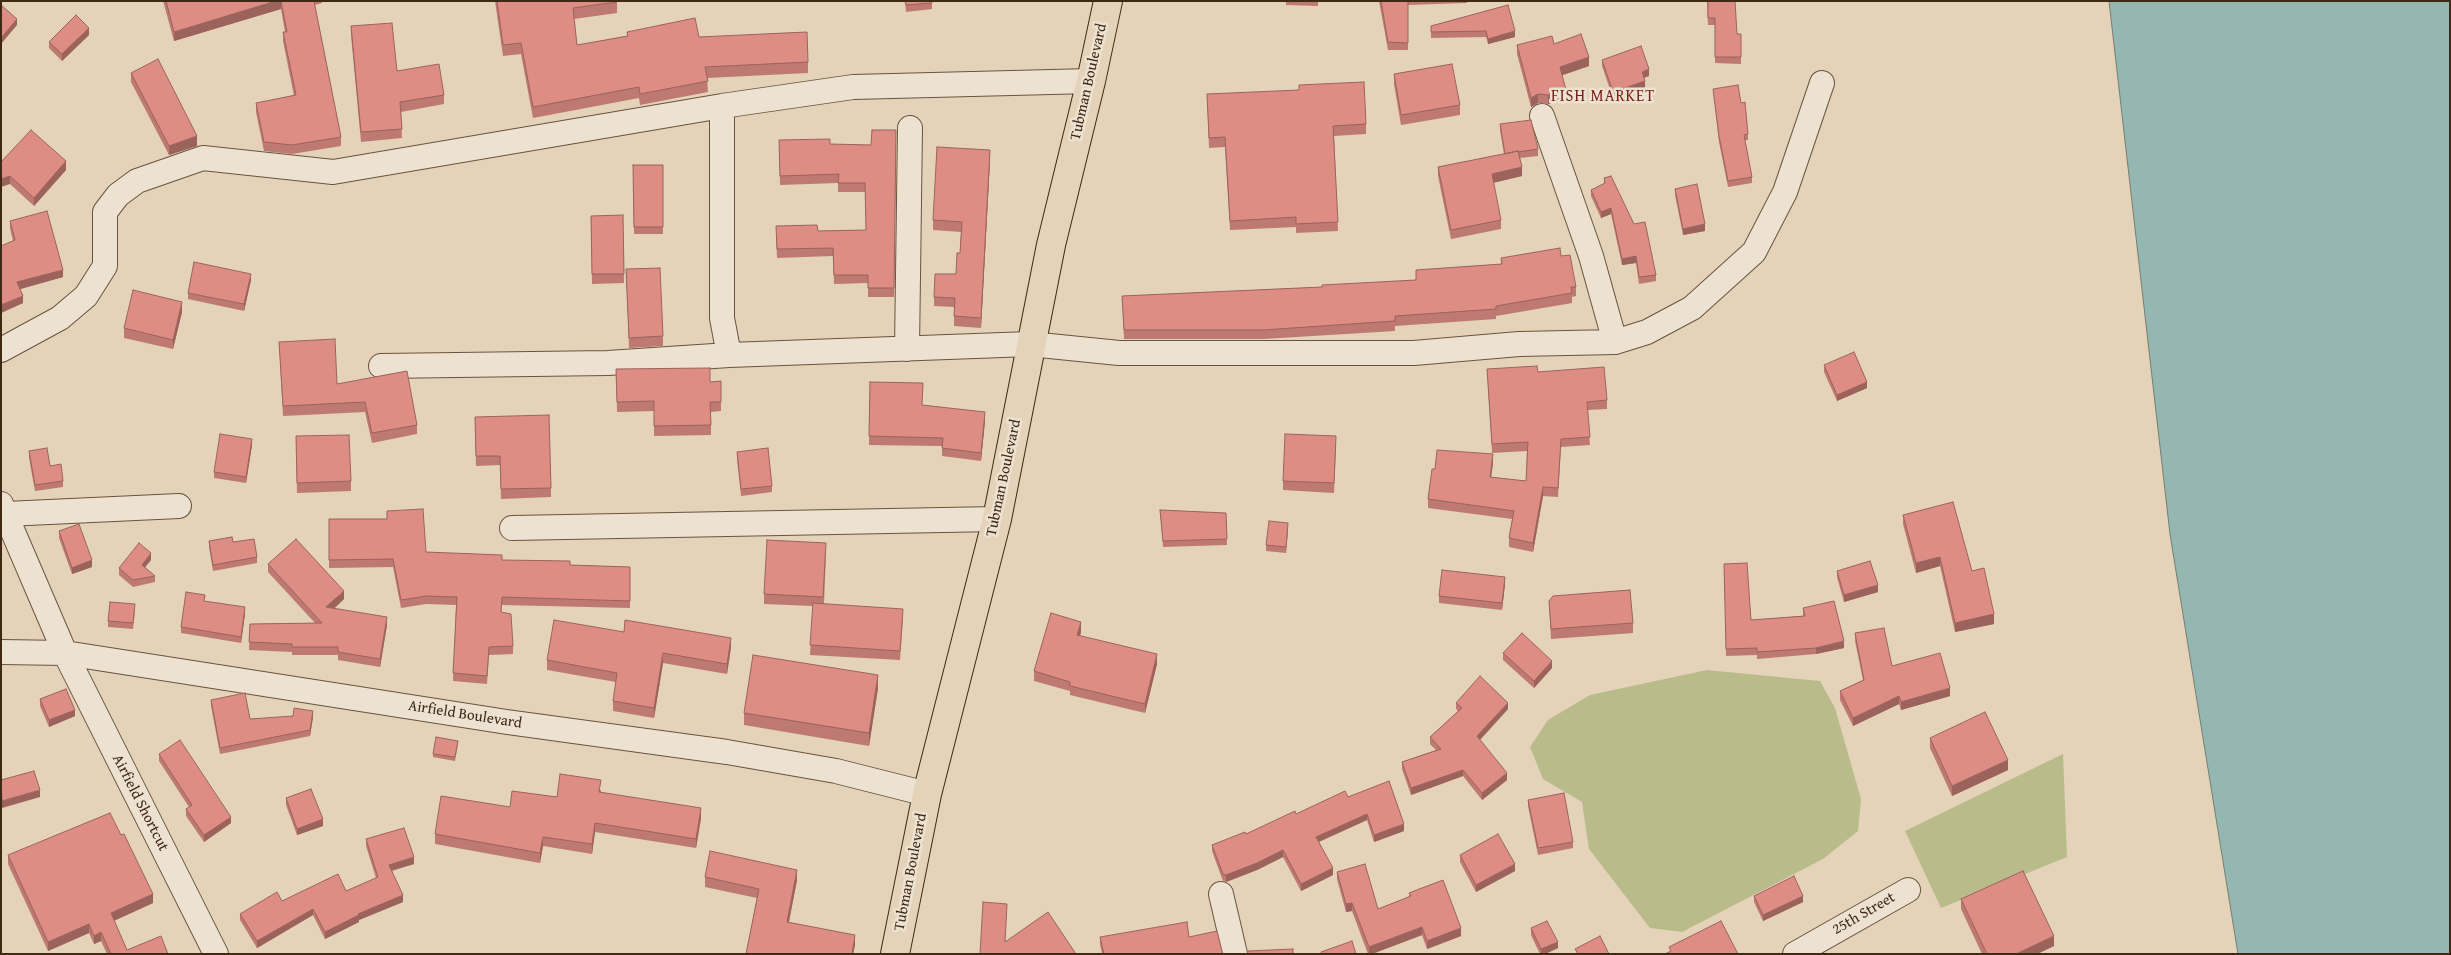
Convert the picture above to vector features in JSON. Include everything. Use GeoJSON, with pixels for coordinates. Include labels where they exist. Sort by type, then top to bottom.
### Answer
{"type":"FeatureCollection","features":[{"type":"Feature","properties":{"kind":"highway","name":"Tubman Boulevard"},"geometry":{"type":"LineString","coordinates":[[895,954],[927,794],[996,520],[1050,245],[1091,81],[1108,1]]}},
{"type":"Feature","properties":{"kind":"street"},"geometry":{"type":"LineString","coordinates":[[1,350],[60,318],[86,296],[104,266],[105,212],[118,195],[137,181],[203,158],[333,172],[722,106],[853,87],[1091,81]]}},
{"type":"Feature","properties":{"kind":"street"},"geometry":{"type":"LineString","coordinates":[[381,366],[608,363],[729,355],[1030,344],[1120,354],[1414,353],[1519,344],[1615,342],[1647,332],[1692,308],[1754,252],[1786,192],[1822,83]]}},
{"type":"Feature","properties":{"kind":"street"},"geometry":{"type":"LineString","coordinates":[[722,106],[722,318],[729,355]]}},
{"type":"Feature","properties":{"kind":"street"},"geometry":{"type":"LineString","coordinates":[[1542,116],[1591,256],[1615,342]]}},
{"type":"Feature","properties":{"kind":"street"},"geometry":{"type":"LineString","coordinates":[[906,349],[910,128]]}},
{"type":"Feature","properties":{"kind":"street"},"geometry":{"type":"LineString","coordinates":[[4,509],[179,506]]}},
{"type":"Feature","properties":{"kind":"street","name":"Airfield Shortcut"},"geometry":{"type":"LineString","coordinates":[[4,509],[65,653],[216,954]]}},
{"type":"Feature","properties":{"kind":"street"},"geometry":{"type":"LineString","coordinates":[[512,528],[996,520]]}},
{"type":"Feature","properties":{"kind":"street","name":"Airfield Boulevard"},"geometry":{"type":"LineString","coordinates":[[1,652],[65,653],[507,722],[727,752],[836,771],[927,794]]}},
{"type":"Feature","properties":{"kind":"street","name":"25th Street"},"geometry":{"type":"LineString","coordinates":[[1795,954],[1908,890]]}},
{"type":"Feature","properties":{"kind":"street"},"geometry":{"type":"LineString","coordinates":[[1221,894],[1235,954]]}},
{"type":"Feature","properties":{"kind":"green space"},"geometry":{"type":"Polygon","coordinates":[[[1707,670],[1820,681],[1835,708],[1861,799],[1858,831],[1823,859],[1682,932],[1650,928],[1589,849],[1582,802],[1543,779],[1530,747],[1548,720],[1590,695],[1707,670]]]}},
{"type":"Feature","properties":{"kind":"green space"},"geometry":{"type":"Polygon","coordinates":[[[2063,754],[2067,857],[1941,908],[1905,831],[2063,754]]]}},
{"type":"Feature","properties":{"kind":"water"},"geometry":{"type":"Polygon","coordinates":[[[2109,1],[2450,1],[2450,954],[2238,954],[2170,534],[2109,1]]]}},
{"type":"Feature","properties":{"kind":"building"},"geometry":{"type":"Polygon","coordinates":[[[166,1],[276,1],[174,32],[166,1]]]}},
{"type":"Feature","properties":{"kind":"building"},"geometry":{"type":"Polygon","coordinates":[[[281,1],[314,1],[341,137],[292,145],[264,142],[256,103],[296,95],[283,32],[287,32],[281,1]]]}},
{"type":"Feature","properties":{"kind":"building"},"geometry":{"type":"Polygon","coordinates":[[[497,1],[617,1],[573,8],[577,45],[628,36],[627,32],[695,18],[699,37],[807,32],[808,62],[705,67],[708,81],[640,94],[639,87],[533,107],[521,43],[503,45],[497,1]]]}},
{"type":"Feature","properties":{"kind":"building"},"geometry":{"type":"Polygon","coordinates":[[[905,1],[932,1],[932,3],[906,5],[905,1]]]}},
{"type":"Feature","properties":{"kind":"building"},"geometry":{"type":"Polygon","coordinates":[[[1381,1],[1408,1],[1408,43],[1388,42],[1381,1]]]}},
{"type":"Feature","properties":{"kind":"building"},"geometry":{"type":"Polygon","coordinates":[[[1708,1],[1735,1],[1737,34],[1741,34],[1741,57],[1715,57],[1715,18],[1708,18],[1708,1]]]}},
{"type":"Feature","properties":{"kind":"building"},"geometry":{"type":"Polygon","coordinates":[[[1,5],[17,19],[1,38],[1,5]]]}},
{"type":"Feature","properties":{"kind":"building"},"geometry":{"type":"Polygon","coordinates":[[[1508,5],[1515,31],[1488,39],[1486,31],[1431,32],[1431,26],[1508,5]]]}},
{"type":"Feature","properties":{"kind":"building"},"geometry":{"type":"Polygon","coordinates":[[[76,15],[89,28],[62,54],[49,42],[76,15]]]}},
{"type":"Feature","properties":{"kind":"building"},"geometry":{"type":"Polygon","coordinates":[[[392,23],[397,71],[439,64],[444,95],[400,102],[402,129],[361,132],[351,26],[392,23]]]}},
{"type":"Feature","properties":{"kind":"building"},"geometry":{"type":"Polygon","coordinates":[[[1581,34],[1589,57],[1560,67],[1566,90],[1548,95],[1538,94],[1531,98],[1517,45],[1552,36],[1554,44],[1581,34]]]}},
{"type":"Feature","properties":{"kind":"building"},"geometry":{"type":"Polygon","coordinates":[[[1641,46],[1649,69],[1642,72],[1645,81],[1613,92],[1602,60],[1641,46]]]}},
{"type":"Feature","properties":{"kind":"building"},"geometry":{"type":"Polygon","coordinates":[[[158,59],[197,136],[169,146],[131,73],[158,59]]]}},
{"type":"Feature","properties":{"kind":"building"},"geometry":{"type":"Polygon","coordinates":[[[1452,64],[1460,105],[1401,115],[1394,74],[1452,64]]]}},
{"type":"Feature","properties":{"kind":"building"},"geometry":{"type":"Polygon","coordinates":[[[1364,82],[1366,124],[1333,126],[1338,222],[1296,224],[1296,217],[1230,221],[1225,137],[1209,138],[1207,94],[1299,90],[1299,85],[1364,82]]]}},
{"type":"Feature","properties":{"kind":"building"},"geometry":{"type":"Polygon","coordinates":[[[1738,85],[1741,103],[1745,102],[1748,134],[1744,135],[1752,177],[1728,181],[1719,136],[1713,89],[1738,85]]]}},
{"type":"Feature","properties":{"kind":"building"},"geometry":{"type":"Polygon","coordinates":[[[1531,120],[1538,149],[1505,154],[1500,124],[1531,120]]]}},
{"type":"Feature","properties":{"kind":"building"},"geometry":{"type":"Polygon","coordinates":[[[31,130],[66,161],[34,198],[10,176],[1,179],[1,162],[31,130]]]}},
{"type":"Feature","properties":{"kind":"building"},"geometry":{"type":"Polygon","coordinates":[[[872,130],[896,130],[894,288],[868,288],[868,275],[834,275],[833,248],[777,249],[776,226],[817,225],[818,231],[866,230],[865,183],[838,183],[839,174],[780,176],[779,140],[830,139],[830,144],[871,145],[872,130]]]}},
{"type":"Feature","properties":{"kind":"building"},"geometry":{"type":"Polygon","coordinates":[[[937,147],[990,150],[981,318],[954,316],[955,298],[934,297],[935,274],[956,274],[957,253],[960,253],[962,222],[933,220],[937,147]]]}},
{"type":"Feature","properties":{"kind":"building"},"geometry":{"type":"Polygon","coordinates":[[[1518,151],[1522,167],[1492,174],[1501,220],[1451,230],[1438,167],[1518,151]]]}},
{"type":"Feature","properties":{"kind":"building"},"geometry":{"type":"Polygon","coordinates":[[[633,165],[663,165],[663,227],[634,227],[633,165]]]}},
{"type":"Feature","properties":{"kind":"building"},"geometry":{"type":"Polygon","coordinates":[[[1611,176],[1634,224],[1645,222],[1656,275],[1639,277],[1636,256],[1622,259],[1611,208],[1601,212],[1591,190],[1605,183],[1604,178],[1611,176]]]}},
{"type":"Feature","properties":{"kind":"building"},"geometry":{"type":"Polygon","coordinates":[[[1697,184],[1705,224],[1683,229],[1675,189],[1697,184]]]}},
{"type":"Feature","properties":{"kind":"building"},"geometry":{"type":"Polygon","coordinates":[[[47,211],[63,270],[17,282],[23,296],[1,305],[1,246],[15,240],[10,221],[47,211]]]}},
{"type":"Feature","properties":{"kind":"building"},"geometry":{"type":"Polygon","coordinates":[[[623,215],[624,274],[592,274],[591,216],[623,215]]]}},
{"type":"Feature","properties":{"kind":"building"},"geometry":{"type":"Polygon","coordinates":[[[1560,248],[1561,256],[1570,255],[1576,287],[1571,287],[1572,293],[1496,306],[1496,309],[1395,316],[1395,321],[1263,330],[1124,330],[1122,296],[1322,287],[1322,285],[1416,280],[1416,270],[1502,264],[1501,258],[1560,248]]]}},
{"type":"Feature","properties":{"kind":"building"},"geometry":{"type":"Polygon","coordinates":[[[194,262],[251,274],[244,304],[188,293],[194,262]]]}},
{"type":"Feature","properties":{"kind":"building"},"geometry":{"type":"Polygon","coordinates":[[[660,268],[663,336],[629,338],[626,269],[660,268]]]}},
{"type":"Feature","properties":{"kind":"building"},"geometry":{"type":"Polygon","coordinates":[[[133,290],[182,302],[173,340],[124,328],[133,290]]]}},
{"type":"Feature","properties":{"kind":"building"},"geometry":{"type":"Polygon","coordinates":[[[335,339],[337,384],[407,371],[417,425],[372,433],[365,402],[283,406],[279,342],[335,339]]]}},
{"type":"Feature","properties":{"kind":"building"},"geometry":{"type":"Polygon","coordinates":[[[1854,352],[1867,382],[1837,395],[1824,365],[1854,352]]]}},
{"type":"Feature","properties":{"kind":"building"},"geometry":{"type":"Polygon","coordinates":[[[1537,366],[1538,372],[1604,367],[1607,400],[1587,402],[1590,437],[1561,439],[1558,488],[1543,487],[1533,543],[1509,538],[1514,511],[1428,499],[1437,450],[1493,454],[1490,477],[1526,481],[1528,442],[1492,444],[1487,369],[1537,366]]]}},
{"type":"Feature","properties":{"kind":"building"},"geometry":{"type":"Polygon","coordinates":[[[710,368],[710,382],[721,381],[721,402],[710,402],[711,425],[654,426],[654,401],[617,402],[616,369],[710,368]]]}},
{"type":"Feature","properties":{"kind":"building"},"geometry":{"type":"Polygon","coordinates":[[[870,382],[923,383],[922,405],[985,412],[981,453],[942,448],[943,438],[869,436],[870,382]]]}},
{"type":"Feature","properties":{"kind":"building"},"geometry":{"type":"Polygon","coordinates":[[[549,415],[551,488],[501,489],[500,456],[476,456],[475,417],[549,415]]]}},
{"type":"Feature","properties":{"kind":"building"},"geometry":{"type":"Polygon","coordinates":[[[220,434],[252,439],[246,477],[214,472],[220,434]]]}},
{"type":"Feature","properties":{"kind":"building"},"geometry":{"type":"Polygon","coordinates":[[[1285,434],[1336,436],[1334,483],[1283,481],[1285,434]]]}},
{"type":"Feature","properties":{"kind":"building"},"geometry":{"type":"Polygon","coordinates":[[[349,435],[351,481],[297,483],[296,436],[349,435]]]}},
{"type":"Feature","properties":{"kind":"building"},"geometry":{"type":"Polygon","coordinates":[[[47,448],[50,466],[61,464],[63,481],[35,485],[29,451],[47,448]]]}},
{"type":"Feature","properties":{"kind":"building"},"geometry":{"type":"Polygon","coordinates":[[[768,448],[772,486],[741,489],[737,452],[768,448]]]}},
{"type":"Feature","properties":{"kind":"building"},"geometry":{"type":"Polygon","coordinates":[[[1953,502],[1972,571],[1984,568],[1994,614],[1955,623],[1940,557],[1916,563],[1903,515],[1953,502]]]}},
{"type":"Feature","properties":{"kind":"building"},"geometry":{"type":"Polygon","coordinates":[[[423,509],[426,552],[502,555],[502,560],[570,561],[570,565],[630,567],[630,601],[502,597],[501,612],[511,614],[513,646],[489,647],[487,676],[453,673],[457,597],[426,596],[401,600],[393,559],[329,560],[329,519],[387,519],[387,511],[423,509]]]}},
{"type":"Feature","properties":{"kind":"building"},"geometry":{"type":"Polygon","coordinates":[[[1160,510],[1226,513],[1227,539],[1163,541],[1160,510]]]}},
{"type":"Feature","properties":{"kind":"building"},"geometry":{"type":"Polygon","coordinates":[[[1269,521],[1288,523],[1286,547],[1266,545],[1269,521]]]}},
{"type":"Feature","properties":{"kind":"building"},"geometry":{"type":"Polygon","coordinates":[[[79,524],[92,560],[72,568],[59,531],[79,524]]]}},
{"type":"Feature","properties":{"kind":"building"},"geometry":{"type":"Polygon","coordinates":[[[232,537],[233,542],[254,539],[257,557],[213,565],[209,541],[232,537]]]}},
{"type":"Feature","properties":{"kind":"building"},"geometry":{"type":"Polygon","coordinates":[[[296,539],[344,591],[326,607],[387,617],[380,659],[338,652],[338,647],[292,647],[292,644],[249,642],[250,624],[322,623],[268,564],[296,539]]]}},
{"type":"Feature","properties":{"kind":"building"},"geometry":{"type":"Polygon","coordinates":[[[767,540],[826,543],[823,597],[764,594],[767,540]]]}},
{"type":"Feature","properties":{"kind":"building"},"geometry":{"type":"Polygon","coordinates":[[[139,543],[151,553],[142,565],[155,576],[133,580],[119,568],[139,543]]]}},
{"type":"Feature","properties":{"kind":"building"},"geometry":{"type":"Polygon","coordinates":[[[1870,561],[1878,585],[1844,595],[1837,571],[1870,561]]]}},
{"type":"Feature","properties":{"kind":"building"},"geometry":{"type":"Polygon","coordinates":[[[1747,563],[1751,620],[1805,616],[1803,608],[1834,601],[1844,641],[1816,648],[1757,652],[1757,648],[1726,649],[1724,564],[1747,563]]]}},
{"type":"Feature","properties":{"kind":"building"},"geometry":{"type":"Polygon","coordinates":[[[1442,570],[1505,577],[1502,603],[1439,596],[1442,570]]]}},
{"type":"Feature","properties":{"kind":"building"},"geometry":{"type":"Polygon","coordinates":[[[1630,590],[1633,623],[1551,629],[1549,601],[1553,596],[1630,590]]]}},
{"type":"Feature","properties":{"kind":"building"},"geometry":{"type":"Polygon","coordinates":[[[186,592],[205,595],[204,601],[245,607],[241,637],[181,627],[186,592]]]}},
{"type":"Feature","properties":{"kind":"building"},"geometry":{"type":"Polygon","coordinates":[[[110,602],[135,604],[133,623],[108,621],[110,602]]]}},
{"type":"Feature","properties":{"kind":"building"},"geometry":{"type":"Polygon","coordinates":[[[813,603],[903,609],[900,651],[810,645],[813,603]]]}},
{"type":"Feature","properties":{"kind":"building"},"geometry":{"type":"Polygon","coordinates":[[[1051,613],[1081,622],[1077,635],[1157,654],[1145,704],[1070,686],[1070,682],[1034,671],[1051,613]]]}},
{"type":"Feature","properties":{"kind":"building"},"geometry":{"type":"Polygon","coordinates":[[[554,620],[624,632],[625,620],[731,638],[727,664],[663,653],[654,708],[613,701],[617,673],[547,660],[554,620]]]}},
{"type":"Feature","properties":{"kind":"building"},"geometry":{"type":"Polygon","coordinates":[[[1884,628],[1892,666],[1940,653],[1950,688],[1901,702],[1899,696],[1853,718],[1840,691],[1864,680],[1855,633],[1884,628]]]}},
{"type":"Feature","properties":{"kind":"building"},"geometry":{"type":"Polygon","coordinates":[[[1522,633],[1552,661],[1534,681],[1503,653],[1522,633]]]}},
{"type":"Feature","properties":{"kind":"building"},"geometry":{"type":"Polygon","coordinates":[[[753,655],[878,675],[869,733],[744,713],[753,655]]]}},
{"type":"Feature","properties":{"kind":"building"},"geometry":{"type":"Polygon","coordinates":[[[1480,676],[1508,703],[1477,736],[1507,773],[1482,793],[1463,770],[1411,788],[1402,762],[1441,749],[1430,737],[1462,708],[1456,703],[1480,676]]]}},
{"type":"Feature","properties":{"kind":"building"},"geometry":{"type":"Polygon","coordinates":[[[66,689],[75,710],[49,720],[40,699],[66,689]]]}},
{"type":"Feature","properties":{"kind":"building"},"geometry":{"type":"Polygon","coordinates":[[[245,693],[250,719],[293,716],[294,708],[313,711],[310,730],[220,748],[211,700],[245,693]]]}},
{"type":"Feature","properties":{"kind":"building"},"geometry":{"type":"Polygon","coordinates":[[[1985,712],[2008,760],[1952,786],[1930,738],[1985,712]]]}},
{"type":"Feature","properties":{"kind":"building"},"geometry":{"type":"Polygon","coordinates":[[[436,737],[458,741],[455,757],[433,754],[436,737]]]}},
{"type":"Feature","properties":{"kind":"building"},"geometry":{"type":"Polygon","coordinates":[[[180,740],[231,817],[204,835],[186,809],[192,805],[159,754],[180,740]]]}},
{"type":"Feature","properties":{"kind":"building"},"geometry":{"type":"Polygon","coordinates":[[[34,771],[40,790],[2,801],[1,780],[34,771]]]}},
{"type":"Feature","properties":{"kind":"building"},"geometry":{"type":"Polygon","coordinates":[[[560,774],[601,780],[599,792],[701,808],[696,839],[595,823],[592,844],[543,837],[540,853],[435,834],[441,796],[510,807],[512,791],[557,797],[560,774]]]}},
{"type":"Feature","properties":{"kind":"building"},"geometry":{"type":"Polygon","coordinates":[[[1389,781],[1404,824],[1374,835],[1367,814],[1316,837],[1333,868],[1301,884],[1283,850],[1257,863],[1226,875],[1223,874],[1212,845],[1245,832],[1246,834],[1295,811],[1296,814],[1345,791],[1348,797],[1389,781]]]}},
{"type":"Feature","properties":{"kind":"building"},"geometry":{"type":"Polygon","coordinates":[[[311,789],[323,819],[297,829],[286,798],[311,789]]]}},
{"type":"Feature","properties":{"kind":"building"},"geometry":{"type":"Polygon","coordinates":[[[1564,793],[1573,842],[1538,848],[1528,800],[1564,793]]]}},
{"type":"Feature","properties":{"kind":"building"},"geometry":{"type":"Polygon","coordinates":[[[110,813],[121,835],[124,834],[153,894],[111,913],[127,950],[161,936],[168,954],[111,954],[101,932],[94,936],[89,924],[48,942],[8,855],[110,813]]]}},
{"type":"Feature","properties":{"kind":"building"},"geometry":{"type":"Polygon","coordinates":[[[404,828],[414,857],[389,865],[403,895],[358,914],[325,932],[313,909],[257,941],[240,914],[277,892],[282,901],[338,874],[346,891],[378,877],[366,839],[404,828]]]}},
{"type":"Feature","properties":{"kind":"building"},"geometry":{"type":"Polygon","coordinates":[[[1498,834],[1515,864],[1476,885],[1460,855],[1498,834]]]}},
{"type":"Feature","properties":{"kind":"building"},"geometry":{"type":"Polygon","coordinates":[[[710,851],[797,870],[787,922],[855,935],[852,954],[746,954],[759,889],[705,877],[710,851]]]}},
{"type":"Feature","properties":{"kind":"building"},"geometry":{"type":"Polygon","coordinates":[[[1365,864],[1378,909],[1411,896],[1409,893],[1443,880],[1461,928],[1427,941],[1422,927],[1369,947],[1352,903],[1346,904],[1337,872],[1365,864]]]}},
{"type":"Feature","properties":{"kind":"building"},"geometry":{"type":"Polygon","coordinates":[[[2023,871],[2054,936],[2016,954],[1987,954],[1961,899],[2023,871]]]}},
{"type":"Feature","properties":{"kind":"building"},"geometry":{"type":"Polygon","coordinates":[[[1794,876],[1803,896],[1763,915],[1754,896],[1794,876]]]}},
{"type":"Feature","properties":{"kind":"building"},"geometry":{"type":"Polygon","coordinates":[[[983,902],[1007,904],[1005,942],[1048,912],[1076,954],[980,954],[983,902]]]}},
{"type":"Feature","properties":{"kind":"building"},"geometry":{"type":"Polygon","coordinates":[[[1547,921],[1558,942],[1541,949],[1531,928],[1547,921]]]}},
{"type":"Feature","properties":{"kind":"building"},"geometry":{"type":"Polygon","coordinates":[[[1721,921],[1738,954],[1665,954],[1671,951],[1669,947],[1721,921]]]}},
{"type":"Feature","properties":{"kind":"building"},"geometry":{"type":"Polygon","coordinates":[[[1187,922],[1189,937],[1217,931],[1223,954],[1104,954],[1100,937],[1187,922]]]}},
{"type":"Feature","properties":{"kind":"building"},"geometry":{"type":"Polygon","coordinates":[[[1600,936],[1609,954],[1578,954],[1575,949],[1600,936]]]}},
{"type":"Feature","properties":{"kind":"building"},"geometry":{"type":"Polygon","coordinates":[[[1352,941],[1356,954],[1322,954],[1321,952],[1352,941]]]}},
{"type":"Feature","properties":{"kind":"building"},"geometry":{"type":"Polygon","coordinates":[[[1293,949],[1293,954],[1247,954],[1248,951],[1293,949]]]}},
{"type":"Feature","properties":{"kind":"district","name":"FISH MARKET"},"geometry":{"type":"Point","coordinates":[1603,97]}}]}
